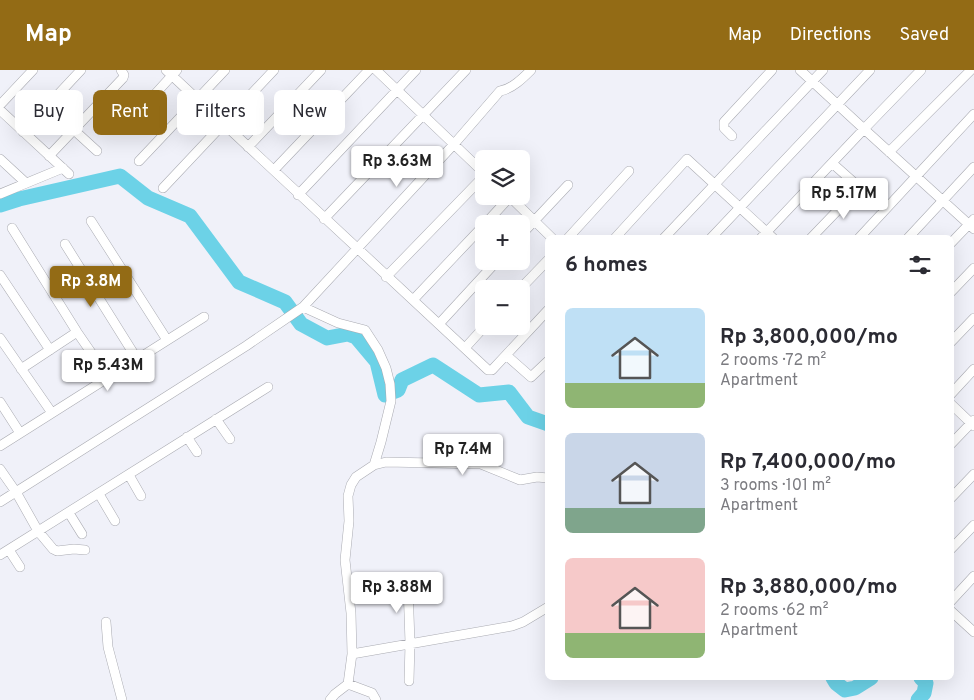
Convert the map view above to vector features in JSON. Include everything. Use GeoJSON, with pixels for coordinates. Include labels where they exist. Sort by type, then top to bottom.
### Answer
{"type":"FeatureCollection","features":[{"type":"Feature","properties":{"kind":"street"},"geometry":{"type":"LineString","coordinates":[[0,105],[33,70]]}},
{"type":"Feature","properties":{"kind":"street"},"geometry":{"type":"LineString","coordinates":[[63,90],[82,70]]}},
{"type":"Feature","properties":{"kind":"street"},"geometry":{"type":"LineString","coordinates":[[112,90],[123,78],[124,75],[121,70]]}},
{"type":"Feature","properties":{"kind":"street"},"geometry":{"type":"LineString","coordinates":[[206,90],[225,70]]}},
{"type":"Feature","properties":{"kind":"street"},"geometry":{"type":"LineString","coordinates":[[255,90],[274,70]]}},
{"type":"Feature","properties":{"kind":"street"},"geometry":{"type":"LineString","coordinates":[[248,147],[321,70]]}},
{"type":"Feature","properties":{"kind":"street"},"geometry":{"type":"LineString","coordinates":[[274,170],[369,70]]}},
{"type":"Feature","properties":{"kind":"street"},"geometry":{"type":"LineString","coordinates":[[376,70],[475,165]]}},
{"type":"Feature","properties":{"kind":"street"},"geometry":{"type":"LineString","coordinates":[[298,195],[416,70]]}},
{"type":"Feature","properties":{"kind":"street"},"geometry":{"type":"LineString","coordinates":[[324,219],[466,70]]}},
{"type":"Feature","properties":{"kind":"street"},"geometry":{"type":"LineString","coordinates":[[0,502],[246,346],[301,308],[454,144],[500,91],[505,90],[524,78],[531,70]]}},
{"type":"Feature","properties":{"kind":"street"},"geometry":{"type":"LineString","coordinates":[[732,136],[724,128],[724,122],[772,70]]}},
{"type":"Feature","properties":{"kind":"street"},"geometry":{"type":"LineString","coordinates":[[800,70],[916,177],[972,224],[954,240]]}},
{"type":"Feature","properties":{"kind":"street"},"geometry":{"type":"LineString","coordinates":[[667,235],[823,70]]}},
{"type":"Feature","properties":{"kind":"street"},"geometry":{"type":"LineString","coordinates":[[714,235],[870,70]]}},
{"type":"Feature","properties":{"kind":"street"},"geometry":{"type":"LineString","coordinates":[[768,235],[864,128],[921,70]]}},
{"type":"Feature","properties":{"kind":"street"},"geometry":{"type":"LineString","coordinates":[[889,152],[970,70]]}},
{"type":"Feature","properties":{"kind":"street"},"geometry":{"type":"LineString","coordinates":[[157,90],[172,72],[189,90]]}},
{"type":"Feature","properties":{"kind":"street"},"geometry":{"type":"LineString","coordinates":[[0,110],[15,124]]}},
{"type":"Feature","properties":{"kind":"street"},"geometry":{"type":"LineString","coordinates":[[83,121],[93,110]]}},
{"type":"Feature","properties":{"kind":"street"},"geometry":{"type":"LineString","coordinates":[[862,235],[974,114]]}},
{"type":"Feature","properties":{"kind":"street"},"geometry":{"type":"LineString","coordinates":[[140,161],[177,121]]}},
{"type":"Feature","properties":{"kind":"street"},"geometry":{"type":"LineString","coordinates":[[0,194],[26,183],[66,171],[27,135]]}},
{"type":"Feature","properties":{"kind":"street"},"geometry":{"type":"LineString","coordinates":[[50,156],[69,135]]}},
{"type":"Feature","properties":{"kind":"street"},"geometry":{"type":"LineString","coordinates":[[80,135],[98,151]]}},
{"type":"Feature","properties":{"kind":"street"},"geometry":{"type":"LineString","coordinates":[[164,188],[212,135]]}},
{"type":"Feature","properties":{"kind":"street"},"geometry":{"type":"LineString","coordinates":[[236,135],[386,277],[441,321],[488,370],[492,370],[545,313]]}},
{"type":"Feature","properties":{"kind":"street"},"geometry":{"type":"LineString","coordinates":[[0,159],[26,183]]}},
{"type":"Feature","properties":{"kind":"street"},"geometry":{"type":"LineString","coordinates":[[618,235],[687,159],[740,207],[766,235]]}},
{"type":"Feature","properties":{"kind":"street"},"geometry":{"type":"LineString","coordinates":[[832,163],[885,210]]}},
{"type":"Feature","properties":{"kind":"street"},"geometry":{"type":"LineString","coordinates":[[911,235],[974,167]]}},
{"type":"Feature","properties":{"kind":"street"},"geometry":{"type":"LineString","coordinates":[[571,235],[629,171]]}},
{"type":"Feature","properties":{"kind":"street"},"geometry":{"type":"LineString","coordinates":[[386,277],[475,183]]}},
{"type":"Feature","properties":{"kind":"street"},"geometry":{"type":"LineString","coordinates":[[530,225],[568,185]]}},
{"type":"Feature","properties":{"kind":"street"},"geometry":{"type":"LineString","coordinates":[[814,235],[860,186]]}},
{"type":"Feature","properties":{"kind":"street"},"geometry":{"type":"LineString","coordinates":[[492,215],[502,205]]}},
{"type":"Feature","properties":{"kind":"street"},"geometry":{"type":"LineString","coordinates":[[518,205],[549,235]]}},
{"type":"Feature","properties":{"kind":"street"},"geometry":{"type":"LineString","coordinates":[[91,221],[167,340]]}},
{"type":"Feature","properties":{"kind":"street"},"geometry":{"type":"LineString","coordinates":[[12,228],[77,332],[108,377]]}},
{"type":"Feature","properties":{"kind":"street"},"geometry":{"type":"LineString","coordinates":[[413,300],[475,234]]}},
{"type":"Feature","properties":{"kind":"street"},"geometry":{"type":"LineString","coordinates":[[65,244],[138,359]]}},
{"type":"Feature","properties":{"kind":"street"},"geometry":{"type":"LineString","coordinates":[[529,280],[545,263]]}},
{"type":"Feature","properties":{"kind":"street"},"geometry":{"type":"LineString","coordinates":[[954,289],[974,268]]}},
{"type":"Feature","properties":{"kind":"street"},"geometry":{"type":"LineString","coordinates":[[441,321],[489,270]]}},
{"type":"Feature","properties":{"kind":"street"},"geometry":{"type":"LineString","coordinates":[[0,275],[50,350]]}},
{"type":"Feature","properties":{"kind":"street"},"geometry":{"type":"LineString","coordinates":[[301,308],[365,330],[378,350],[388,376],[391,401],[382,442],[374,464]]}},
{"type":"Feature","properties":{"kind":"street"},"geometry":{"type":"LineString","coordinates":[[0,446],[204,317]]}},
{"type":"Feature","properties":{"kind":"street"},"geometry":{"type":"LineString","coordinates":[[954,339],[974,318]]}},
{"type":"Feature","properties":{"kind":"street"},"geometry":{"type":"LineString","coordinates":[[21,369],[77,332]]}},
{"type":"Feature","properties":{"kind":"street"},"geometry":{"type":"LineString","coordinates":[[465,348],[477,335]]}},
{"type":"Feature","properties":{"kind":"street"},"geometry":{"type":"LineString","coordinates":[[0,338],[52,413]]}},
{"type":"Feature","properties":{"kind":"street"},"geometry":{"type":"LineString","coordinates":[[506,355],[531,377],[545,364]]}},
{"type":"Feature","properties":{"kind":"street"},"geometry":{"type":"LineString","coordinates":[[954,391],[974,369]]}},
{"type":"Feature","properties":{"kind":"street"},"geometry":{"type":"LineString","coordinates":[[0,555],[268,387]]}},
{"type":"Feature","properties":{"kind":"street"},"geometry":{"type":"LineString","coordinates":[[0,402],[20,433]]}},
{"type":"Feature","properties":{"kind":"street"},"geometry":{"type":"LineString","coordinates":[[954,407],[973,423],[954,441]]}},
{"type":"Feature","properties":{"kind":"street"},"geometry":{"type":"LineString","coordinates":[[216,419],[230,439]]}},
{"type":"Feature","properties":{"kind":"street"},"geometry":{"type":"LineString","coordinates":[[187,437],[197,452]]}},
{"type":"Feature","properties":{"kind":"street"},"geometry":{"type":"LineString","coordinates":[[330,700],[348,684],[352,654],[351,613],[345,560],[349,520],[348,496],[351,485],[356,477],[374,464],[386,462],[481,464],[520,480],[545,478]]}},
{"type":"Feature","properties":{"kind":"street"},"geometry":{"type":"LineString","coordinates":[[0,469],[16,492],[38,531],[55,551],[85,550]]}},
{"type":"Feature","properties":{"kind":"street"},"geometry":{"type":"LineString","coordinates":[[954,495],[974,474]]}},
{"type":"Feature","properties":{"kind":"street"},"geometry":{"type":"LineString","coordinates":[[129,475],[141,496]]}},
{"type":"Feature","properties":{"kind":"street"},"geometry":{"type":"LineString","coordinates":[[99,494],[115,521]]}},
{"type":"Feature","properties":{"kind":"street"},"geometry":{"type":"LineString","coordinates":[[69,513],[82,534]]}},
{"type":"Feature","properties":{"kind":"street"},"geometry":{"type":"LineString","coordinates":[[954,546],[974,525]]}},
{"type":"Feature","properties":{"kind":"street"},"geometry":{"type":"LineString","coordinates":[[9,550],[20,567]]}},
{"type":"Feature","properties":{"kind":"street"},"geometry":{"type":"LineString","coordinates":[[954,597],[974,576]]}},
{"type":"Feature","properties":{"kind":"street"},"geometry":{"type":"LineString","coordinates":[[408,585],[409,681]]}},
{"type":"Feature","properties":{"kind":"street"},"geometry":{"type":"LineString","coordinates":[[352,654],[512,626],[523,622],[545,609]]}},
{"type":"Feature","properties":{"kind":"street"},"geometry":{"type":"LineString","coordinates":[[954,614],[973,630]]}},
{"type":"Feature","properties":{"kind":"street"},"geometry":{"type":"LineString","coordinates":[[106,622],[108,647],[122,700]]}},
{"type":"Feature","properties":{"kind":"street"},"geometry":{"type":"LineString","coordinates":[[348,684],[372,692],[376,700]]}},
{"type":"Feature","properties":{"kind":"waterway"},"geometry":{"type":"LineString","coordinates":[[0,205],[120,176],[148,198],[190,216],[239,282],[285,302],[301,324],[327,338],[348,334],[356,337],[377,362],[385,395],[398,390],[402,380],[433,365],[479,395],[509,392],[528,417],[545,423]]}},
{"type":"Feature","properties":{"kind":"waterway"},"geometry":{"type":"LineString","coordinates":[[834,680],[845,690],[855,688],[868,680]]}},
{"type":"Feature","properties":{"kind":"waterway"},"geometry":{"type":"LineString","coordinates":[[918,700],[924,693],[926,683],[923,680]]}}]}
